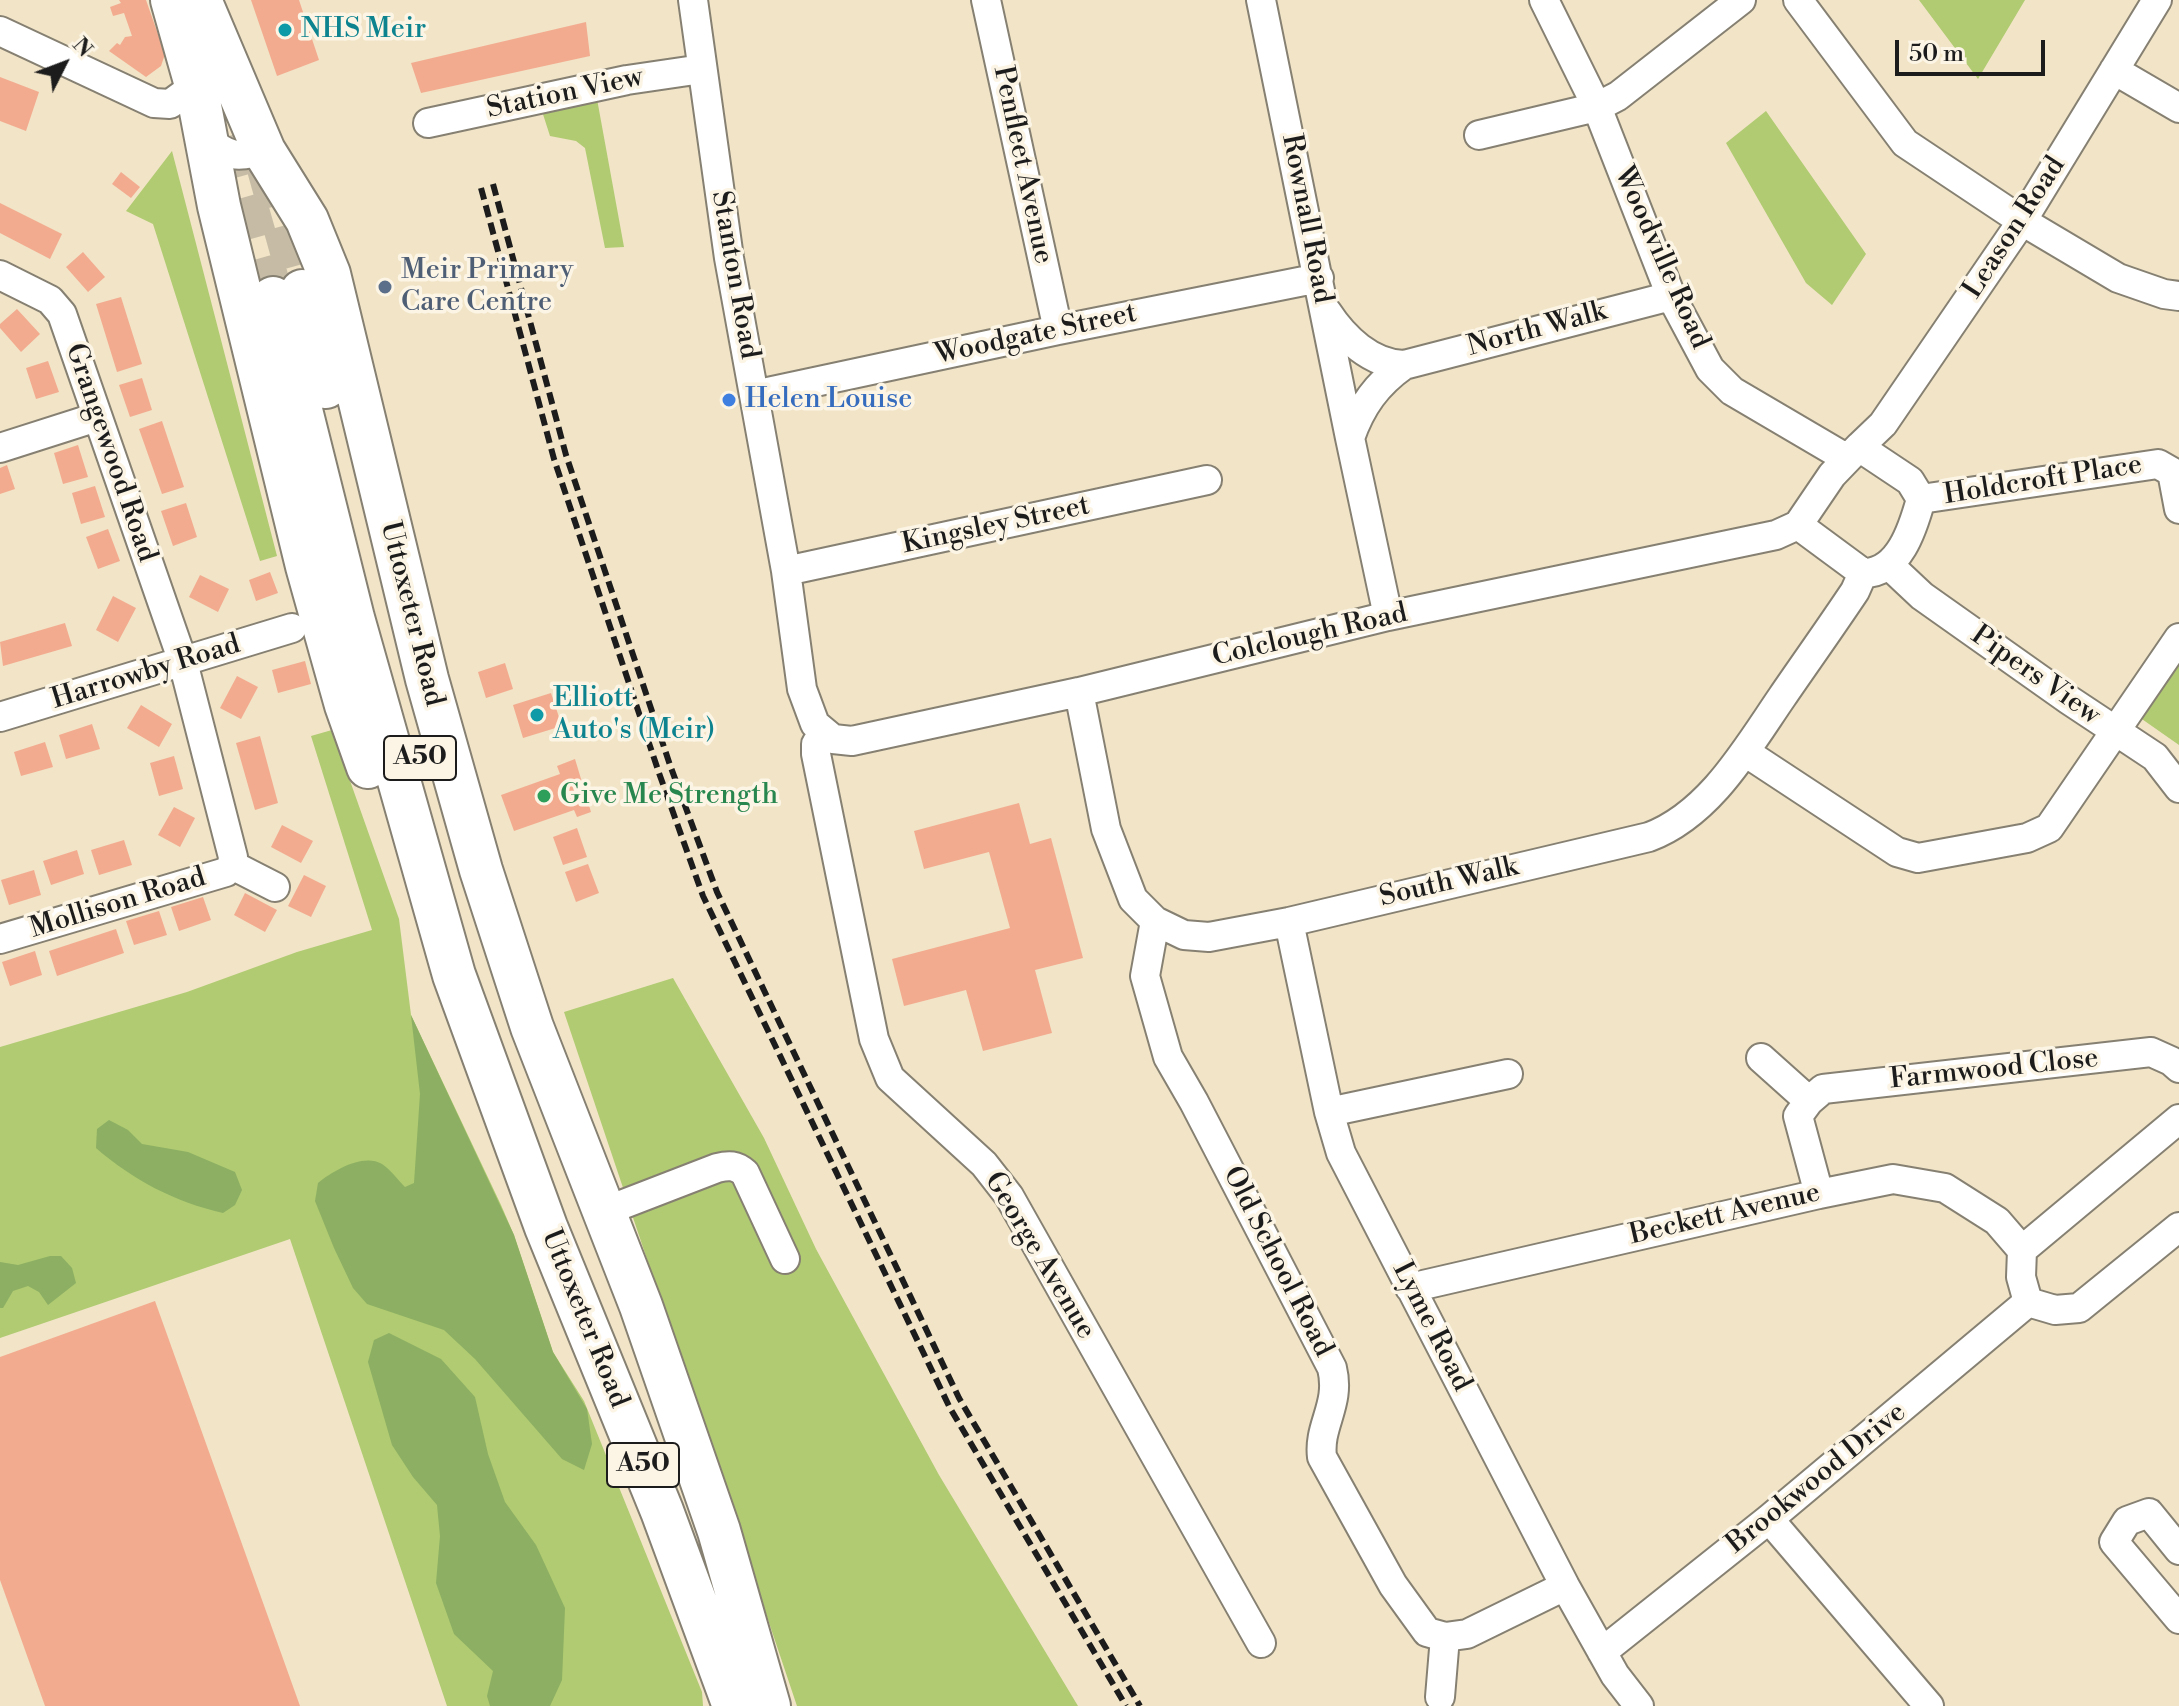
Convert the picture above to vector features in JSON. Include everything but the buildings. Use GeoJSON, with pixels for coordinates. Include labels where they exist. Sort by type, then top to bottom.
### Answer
{"type":"FeatureCollection","features":[{"type":"Feature","properties":{"kind":"highway"},"geometry":{"type":"LineString","coordinates":[[172,0],[196,85],[209,140],[219,206],[307,566],[346,705],[424,916],[454,975]]}},
{"type":"Feature","properties":{"kind":"highway","name":"Uttoxeter Road"},"geometry":{"type":"LineString","coordinates":[[200,0],[264,151],[307,220],[329,274],[377,481],[459,796],[532,1027],[641,1306],[719,1531],[755,1700]]}},
{"type":"Feature","properties":{"kind":"highway","name":"A50"},"geometry":{"type":"LineString","coordinates":[[454,975],[353,618],[287,295],[482,973],[755,1700]]}},
{"type":"Feature","properties":{"kind":"highway","name":"Uttoxeter Road"},"geometry":{"type":"LineString","coordinates":[[454,975],[546,1227],[662,1511],[755,1700]]}},
{"type":"Feature","properties":{"kind":"street","name":"Stanton Road"},"geometry":{"type":"LineString","coordinates":[[693,0],[729,258],[786,571],[802,689],[815,724],[824,733]]}},
{"type":"Feature","properties":{"kind":"street","name":"Penfleet Avenue"},"geometry":{"type":"LineString","coordinates":[[986,0],[1058,330]]}},
{"type":"Feature","properties":{"kind":"street","name":"Rownall Road"},"geometry":{"type":"LineString","coordinates":[[1261,0],[1350,438]]}},
{"type":"Feature","properties":{"kind":"street","name":"Woodville Road"},"geometry":{"type":"LineString","coordinates":[[1544,0],[1597,107],[1671,296],[1710,369],[1732,391],[1910,481],[1921,499]]}},
{"type":"Feature","properties":{"kind":"street"},"geometry":{"type":"LineString","coordinates":[[1479,135],[1597,107],[1618,96],[1741,0]]}},
{"type":"Feature","properties":{"kind":"street"},"geometry":{"type":"LineString","coordinates":[[1798,0],[1905,143],[2022,221],[2118,278],[2179,296]]}},
{"type":"Feature","properties":{"kind":"street","name":"Leason Road"},"geometry":{"type":"LineString","coordinates":[[1798,525],[1852,453],[1883,424],[2022,221],[2157,0]]}},
{"type":"Feature","properties":{"kind":"street"},"geometry":{"type":"LineString","coordinates":[[0,31],[154,103],[170,104],[196,85]]}},
{"type":"Feature","properties":{"kind":"street","name":"Station View"},"geometry":{"type":"LineString","coordinates":[[428,123],[627,80],[702,69]]}},
{"type":"Feature","properties":{"kind":"street"},"geometry":{"type":"LineString","coordinates":[[2114,70],[2179,108]]}},
{"type":"Feature","properties":{"kind":"street"},"geometry":{"type":"LineString","coordinates":[[209,140],[220,151],[234,157],[264,151]]}},
{"type":"Feature","properties":{"kind":"street","name":"Grangewood Road"},"geometry":{"type":"LineString","coordinates":[[0,275],[50,300],[62,314],[183,662]]}},
{"type":"Feature","properties":{"kind":"street","name":"Woodgate Street"},"geometry":{"type":"LineString","coordinates":[[754,395],[1319,278]]}},
{"type":"Feature","properties":{"kind":"street","name":"North Walk"},"geometry":{"type":"LineString","coordinates":[[1350,438],[1357,418],[1380,383],[1404,365],[1671,296]]}},
{"type":"Feature","properties":{"kind":"street"},"geometry":{"type":"LineString","coordinates":[[1324,308],[1361,350],[1389,364],[1404,365]]}},
{"type":"Feature","properties":{"kind":"street"},"geometry":{"type":"LineString","coordinates":[[0,448],[97,417]]}},
{"type":"Feature","properties":{"kind":"street"},"geometry":{"type":"LineString","coordinates":[[1350,438],[1388,616]]}},
{"type":"Feature","properties":{"kind":"street","name":"Holdcroft Place"},"geometry":{"type":"LineString","coordinates":[[1921,499],[2158,464],[2172,472],[2179,509]]}},
{"type":"Feature","properties":{"kind":"street","name":"Kingsley Street"},"geometry":{"type":"LineString","coordinates":[[786,571],[1207,480]]}},
{"type":"Feature","properties":{"kind":"street","name":"South Walk"},"geometry":{"type":"LineString","coordinates":[[1079,692],[1106,829],[1133,899],[1155,921],[1184,935],[1209,937],[1289,922],[1669,830],[1700,804],[1745,752],[1855,591],[1910,535],[1921,499]]}},
{"type":"Feature","properties":{"kind":"street","name":"Colclough Road"},"geometry":{"type":"LineString","coordinates":[[824,733],[841,742],[852,741],[1079,692],[1388,616],[1776,535],[1798,525]]}},
{"type":"Feature","properties":{"kind":"street","name":"Pipers View"},"geometry":{"type":"LineString","coordinates":[[1798,525],[1922,596],[2155,757],[2179,788]]}},
{"type":"Feature","properties":{"kind":"street","name":"Harrowby Road"},"geometry":{"type":"LineString","coordinates":[[0,717],[292,628]]}},
{"type":"Feature","properties":{"kind":"street"},"geometry":{"type":"LineString","coordinates":[[1745,752],[1897,852],[1918,858],[2027,838],[2049,828],[2179,638]]}},
{"type":"Feature","properties":{"kind":"street","name":"Mollison Road"},"geometry":{"type":"LineString","coordinates":[[0,939],[226,872],[232,865],[233,857],[183,662]]}},
{"type":"Feature","properties":{"kind":"street","name":"George Avenue"},"geometry":{"type":"LineString","coordinates":[[824,733],[816,744],[816,754],[874,1039],[890,1078],[984,1164],[1009,1196],[1261,1643]]}},
{"type":"Feature","properties":{"kind":"street","name":"Mollison Road"},"geometry":{"type":"LineString","coordinates":[[232,865],[275,887]]}},
{"type":"Feature","properties":{"kind":"street","name":"Old School Road"},"geometry":{"type":"LineString","coordinates":[[1155,921],[1145,976],[1168,1057],[1332,1368],[1335,1398],[1321,1445],[1322,1457],[1393,1585],[1427,1632],[1445,1637]]}},
{"type":"Feature","properties":{"kind":"street","name":"Lyme Road"},"geometry":{"type":"LineString","coordinates":[[1289,922],[1329,1112],[1341,1153],[1565,1586],[1602,1652],[1639,1706]]}},
{"type":"Feature","properties":{"kind":"street","name":"Farmwood Close"},"geometry":{"type":"LineString","coordinates":[[1809,1101],[1823,1089],[2151,1052],[2179,1068]]}},
{"type":"Feature","properties":{"kind":"street"},"geometry":{"type":"LineString","coordinates":[[1761,1058],[1809,1101],[1798,1116],[1819,1194]]}},
{"type":"Feature","properties":{"kind":"street"},"geometry":{"type":"LineString","coordinates":[[1329,1112],[1508,1074]]}},
{"type":"Feature","properties":{"kind":"street"},"geometry":{"type":"LineString","coordinates":[[2179,1119],[2022,1250],[2021,1277],[2028,1302],[2055,1310],[2079,1308],[2179,1227]]}},
{"type":"Feature","properties":{"kind":"street"},"geometry":{"type":"LineString","coordinates":[[608,1223],[717,1168],[729,1165],[745,1173],[785,1259]]}},
{"type":"Feature","properties":{"kind":"street","name":"Beckett Avenue"},"geometry":{"type":"LineString","coordinates":[[1410,1288],[1893,1179],[1945,1188],[1997,1221],[2022,1250]]}},
{"type":"Feature","properties":{"kind":"street","name":"Brookwood Drive"},"geometry":{"type":"LineString","coordinates":[[1602,1652],[1769,1519],[2028,1302]]}},
{"type":"Feature","properties":{"kind":"street"},"geometry":{"type":"LineString","coordinates":[[2179,1550],[2149,1513],[2127,1521],[2114,1542],[2179,1619]]}},
{"type":"Feature","properties":{"kind":"street"},"geometry":{"type":"LineString","coordinates":[[1769,1519],[1929,1706]]}},
{"type":"Feature","properties":{"kind":"street"},"geometry":{"type":"LineString","coordinates":[[1440,1697],[1445,1637],[1467,1634],[1565,1586]]}},
{"type":"Feature","properties":{"kind":"green space"},"geometry":{"type":"Polygon","coordinates":[[[1919,0],[2025,0],[1978,79],[1919,0]]]}},
{"type":"Feature","properties":{"kind":"green space"},"geometry":{"type":"Polygon","coordinates":[[[597,99],[624,247],[605,248],[585,148],[576,141],[550,136],[541,108],[597,99]]]}},
{"type":"Feature","properties":{"kind":"green space"},"geometry":{"type":"Polygon","coordinates":[[[1766,111],[1866,254],[1832,305],[1806,283],[1726,143],[1766,111]]]}},
{"type":"Feature","properties":{"kind":"green space"},"geometry":{"type":"Polygon","coordinates":[[[172,151],[277,556],[260,561],[153,224],[126,211],[172,151]]]}},
{"type":"Feature","properties":{"kind":"green space"},"geometry":{"type":"Polygon","coordinates":[[[2179,656],[2179,745],[2139,717],[2179,656]]]}},
{"type":"Feature","properties":{"kind":"green space"},"geometry":{"type":"Polygon","coordinates":[[[332,730],[399,919],[411,1015],[514,1235],[553,1352],[584,1401],[702,1692],[703,1706],[447,1706],[290,1239],[0,1338],[0,1047],[187,992],[297,952],[372,930],[311,736],[332,730]]]}},
{"type":"Feature","properties":{"kind":"green space"},"geometry":{"type":"Polygon","coordinates":[[[673,978],[764,1138],[816,1249],[939,1475],[1078,1706],[797,1706],[564,1012],[673,978]]]}},
{"type":"Feature","properties":{"kind":"green space"},"geometry":{"type":"Polygon","coordinates":[[[411,1015],[514,1235],[553,1352],[587,1409],[592,1444],[584,1470],[562,1459],[475,1359],[444,1330],[367,1304],[353,1288],[315,1201],[318,1183],[357,1162],[382,1164],[405,1187],[414,1183],[420,1094],[411,1015]]]}},
{"type":"Feature","properties":{"kind":"green space"},"geometry":{"type":"Polygon","coordinates":[[[109,1120],[128,1130],[142,1144],[188,1152],[235,1172],[242,1190],[235,1205],[223,1213],[205,1208],[171,1196],[125,1170],[96,1148],[97,1129],[109,1120]]]}},
{"type":"Feature","properties":{"kind":"green space"},"geometry":{"type":"Polygon","coordinates":[[[61,1256],[72,1268],[76,1283],[48,1305],[39,1292],[28,1286],[13,1291],[0,1308],[0,1262],[18,1265],[61,1256]]]}},
{"type":"Feature","properties":{"kind":"green space"},"geometry":{"type":"Polygon","coordinates":[[[389,1333],[441,1359],[475,1397],[488,1454],[505,1502],[536,1545],[565,1608],[562,1680],[550,1706],[490,1706],[487,1696],[493,1671],[454,1634],[436,1583],[440,1536],[437,1505],[392,1445],[368,1362],[374,1340],[389,1333]]]}},
{"type":"Feature","properties":{"kind":"tunnel"},"geometry":{"type":"LineString","coordinates":[[210,76],[273,298]]}},
{"type":"Feature","properties":{"kind":"tunnel"},"geometry":{"type":"LineString","coordinates":[[267,165],[302,291]]}},
{"type":"Feature","properties":{"kind":"railway"},"geometry":{"type":"LineString","coordinates":[[493,184],[566,455],[670,765],[717,892],[959,1398],[1140,1706]]}},
{"type":"Feature","properties":{"kind":"railway"},"geometry":{"type":"LineString","coordinates":[[481,188],[554,459],[703,896],[950,1408],[1126,1706]]}},
{"type":"Feature","properties":{"kind":"place","name":"NHS Meir"},"geometry":{"type":"Point","coordinates":[285,30]}},
{"type":"Feature","properties":{"kind":"place","name":"Meir Primary Care Centre"},"geometry":{"type":"Point","coordinates":[385,287]}},
{"type":"Feature","properties":{"kind":"place","name":"Helen Louise"},"geometry":{"type":"Point","coordinates":[729,400]}},
{"type":"Feature","properties":{"kind":"place","name":"Elliott Auto's (Meir)"},"geometry":{"type":"Point","coordinates":[537,715]}},
{"type":"Feature","properties":{"kind":"place","name":"Give Me Strength"},"geometry":{"type":"Point","coordinates":[544,796]}}]}
